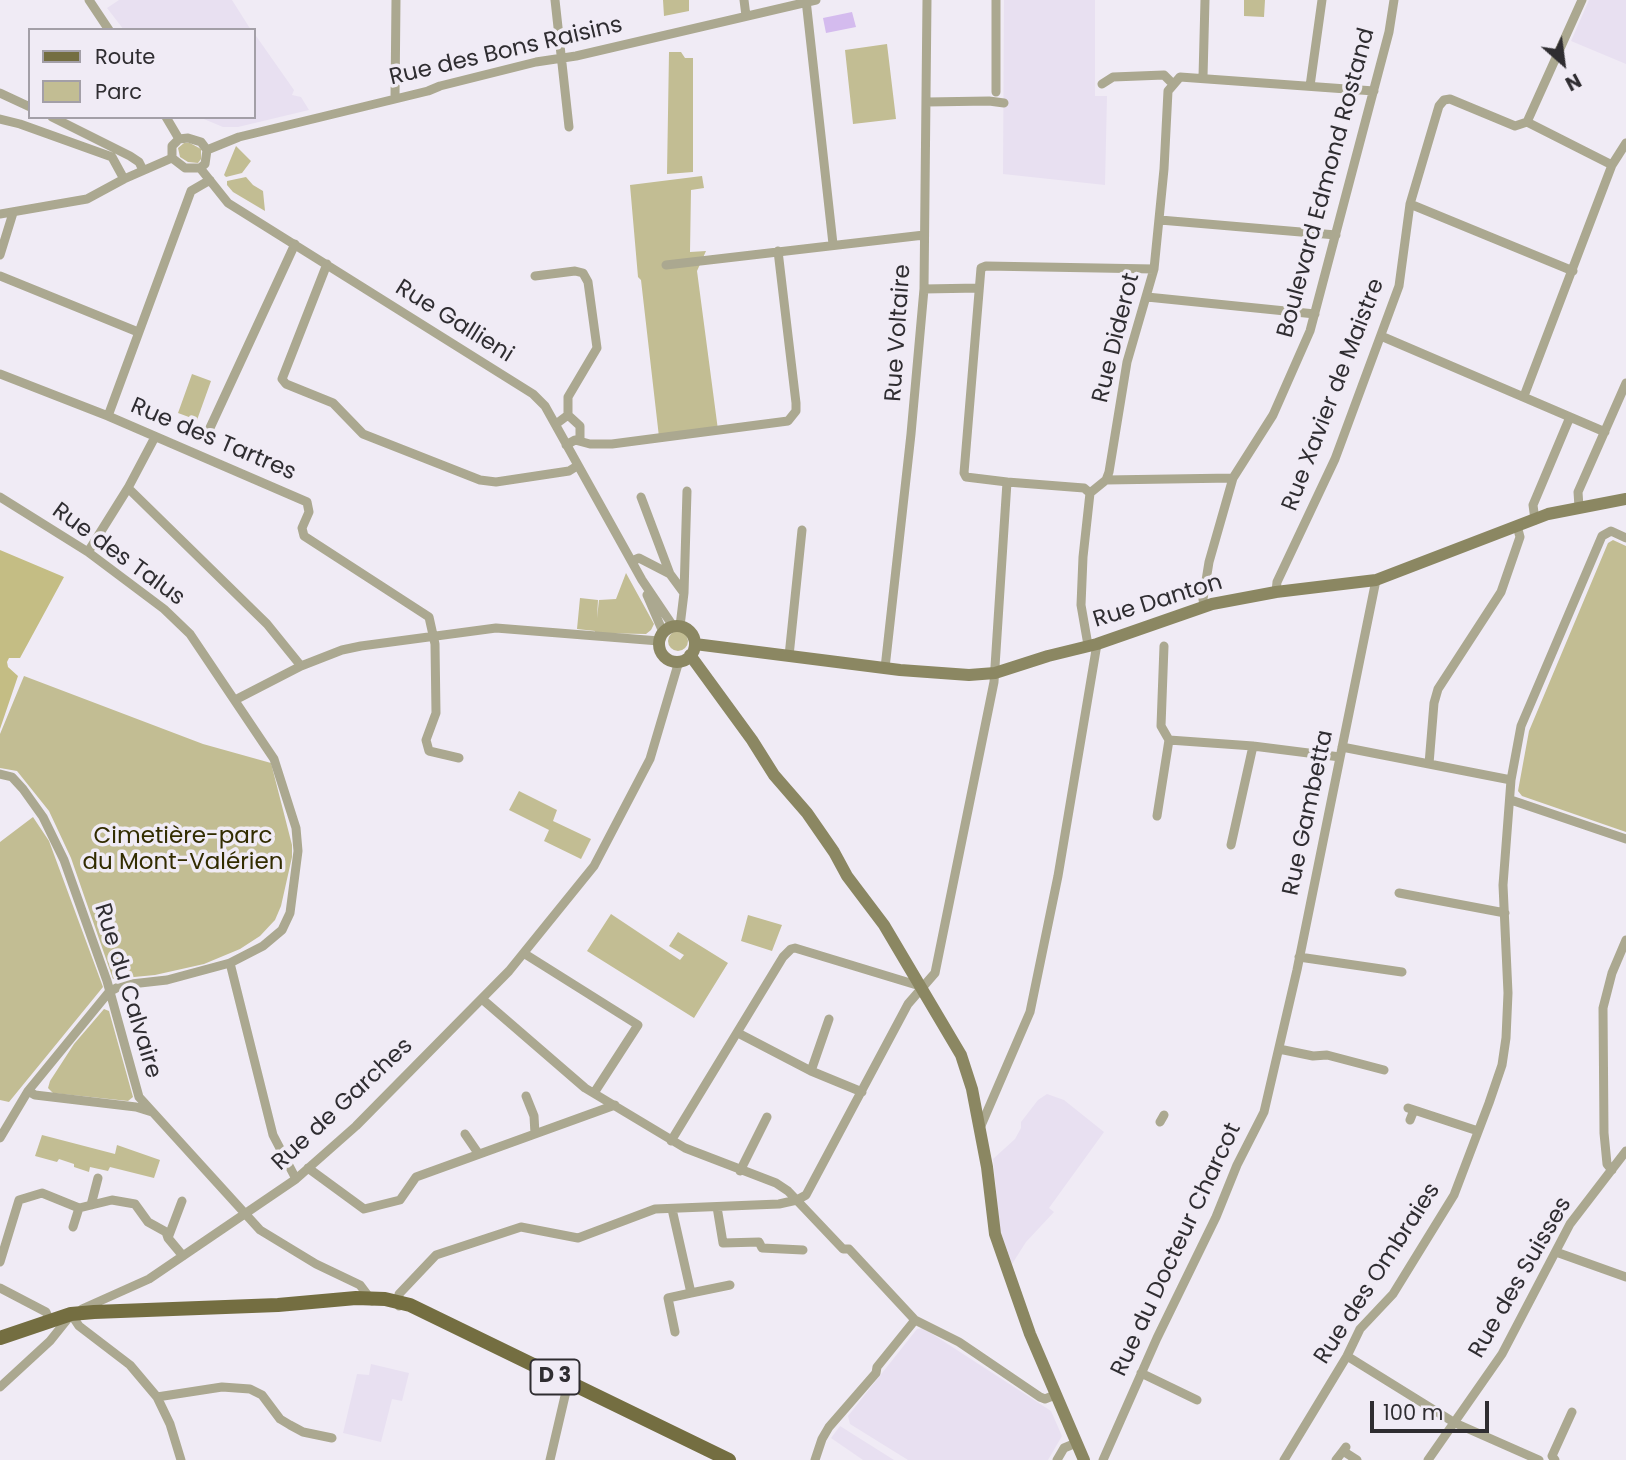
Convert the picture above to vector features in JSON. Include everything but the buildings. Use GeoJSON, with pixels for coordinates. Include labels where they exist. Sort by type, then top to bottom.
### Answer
{"type":"FeatureCollection","features":[{"type":"Feature","properties":{"kind":"main road","name":"D 3"},"geometry":{"type":"LineString","coordinates":[[0,1338],[71,1314],[372,1301],[399,1305],[422,1312],[729,1460]]}},
{"type":"Feature","properties":{"kind":"street"},"geometry":{"type":"LineString","coordinates":[[89,0],[108,28]]}},
{"type":"Feature","properties":{"kind":"street"},"geometry":{"type":"LineString","coordinates":[[395,98],[396,0]]}},
{"type":"Feature","properties":{"kind":"street"},"geometry":{"type":"LineString","coordinates":[[555,0],[569,127]]}},
{"type":"Feature","properties":{"kind":"street"},"geometry":{"type":"LineString","coordinates":[[744,0],[746,16]]}},
{"type":"Feature","properties":{"kind":"street","name":"Rue Voltaire"},"geometry":{"type":"LineString","coordinates":[[886,668],[924,289],[927,0]]}},
{"type":"Feature","properties":{"kind":"street"},"geometry":{"type":"LineString","coordinates":[[996,0],[996,92]]}},
{"type":"Feature","properties":{"kind":"street"},"geometry":{"type":"LineString","coordinates":[[1203,77],[1205,0]]}},
{"type":"Feature","properties":{"kind":"street"},"geometry":{"type":"LineString","coordinates":[[1310,86],[1322,0]]}},
{"type":"Feature","properties":{"kind":"street","name":"Boulevard Edmond Rostand"},"geometry":{"type":"LineString","coordinates":[[1204,607],[1209,562],[1233,478],[1277,407],[1315,314],[1374,92],[1394,0]]}},
{"type":"Feature","properties":{"kind":"street"},"geometry":{"type":"LineString","coordinates":[[1582,0],[1527,122],[1612,165]]}},
{"type":"Feature","properties":{"kind":"street"},"geometry":{"type":"LineString","coordinates":[[810,1],[833,244]]}},
{"type":"Feature","properties":{"kind":"street","name":"Rue des Bons Raisins"},"geometry":{"type":"LineString","coordinates":[[207,150],[239,137],[395,98],[563,62],[576,56],[810,1]]}},
{"type":"Feature","properties":{"kind":"street"},"geometry":{"type":"LineString","coordinates":[[1102,84],[1113,77],[1164,75],[1176,80],[1203,77],[1374,92]]}},
{"type":"Feature","properties":{"kind":"street","name":"Rue Diderot"},"geometry":{"type":"LineString","coordinates":[[1107,480],[1127,362],[1154,270],[1168,91],[1176,80]]}},
{"type":"Feature","properties":{"kind":"street"},"geometry":{"type":"LineString","coordinates":[[0,93],[28,106]]}},
{"type":"Feature","properties":{"kind":"street","name":"Rue Xavier de Maistre"},"geometry":{"type":"LineString","coordinates":[[1276,592],[1277,582],[1335,459],[1399,286],[1410,204],[1439,106],[1444,100],[1450,99],[1515,126],[1527,122]]}},
{"type":"Feature","properties":{"kind":"street"},"geometry":{"type":"LineString","coordinates":[[926,102],[1004,103]]}},
{"type":"Feature","properties":{"kind":"street"},"geometry":{"type":"LineString","coordinates":[[0,119],[111,157],[124,179]]}},
{"type":"Feature","properties":{"kind":"street"},"geometry":{"type":"LineString","coordinates":[[56,119],[130,156],[139,162],[143,170]]}},
{"type":"Feature","properties":{"kind":"street"},"geometry":{"type":"LineString","coordinates":[[167,119],[179,139]]}},
{"type":"Feature","properties":{"kind":"street"},"geometry":{"type":"LineString","coordinates":[[179,139],[194,139],[201,142],[207,150],[205,164],[185,168],[173,158],[172,146],[179,139]]}},
{"type":"Feature","properties":{"kind":"street"},"geometry":{"type":"LineString","coordinates":[[1524,397],[1612,165],[1626,144]]}},
{"type":"Feature","properties":{"kind":"street"},"geometry":{"type":"LineString","coordinates":[[0,214],[87,199],[124,179],[173,158]]}},
{"type":"Feature","properties":{"kind":"street","name":"Rue Gallieni"},"geometry":{"type":"LineString","coordinates":[[200,167],[228,203],[533,394],[545,406],[556,424],[669,631]]}},
{"type":"Feature","properties":{"kind":"street"},"geometry":{"type":"LineString","coordinates":[[108,416],[191,191],[210,180]]}},
{"type":"Feature","properties":{"kind":"street"},"geometry":{"type":"LineString","coordinates":[[1410,204],[1573,271]]}},
{"type":"Feature","properties":{"kind":"street"},"geometry":{"type":"LineString","coordinates":[[0,255],[13,213]]}},
{"type":"Feature","properties":{"kind":"street"},"geometry":{"type":"LineString","coordinates":[[1160,220],[1336,235]]}},
{"type":"Feature","properties":{"kind":"street"},"geometry":{"type":"LineString","coordinates":[[666,265],[924,235]]}},
{"type":"Feature","properties":{"kind":"street"},"geometry":{"type":"LineString","coordinates":[[209,430],[295,244]]}},
{"type":"Feature","properties":{"kind":"street"},"geometry":{"type":"LineString","coordinates":[[566,445],[575,440],[590,444],[612,444],[788,421],[796,411],[796,403],[778,251]]}},
{"type":"Feature","properties":{"kind":"street"},"geometry":{"type":"LineString","coordinates":[[327,264],[282,379],[286,384],[333,402],[363,434],[480,480],[496,482],[569,471],[577,466]]}},
{"type":"Feature","properties":{"kind":"street"},"geometry":{"type":"LineString","coordinates":[[1090,493],[1084,488],[966,477],[964,473],[981,268],[1154,270]]}},
{"type":"Feature","properties":{"kind":"street"},"geometry":{"type":"LineString","coordinates":[[535,276],[575,271],[583,273],[588,282],[597,348],[568,397],[569,415],[580,426],[580,440]]}},
{"type":"Feature","properties":{"kind":"street"},"geometry":{"type":"LineString","coordinates":[[0,276],[138,332]]}},
{"type":"Feature","properties":{"kind":"street"},"geometry":{"type":"LineString","coordinates":[[924,289],[979,288]]}},
{"type":"Feature","properties":{"kind":"street"},"geometry":{"type":"LineString","coordinates":[[1147,297],[1315,314]]}},
{"type":"Feature","properties":{"kind":"street"},"geometry":{"type":"LineString","coordinates":[[1381,336],[1605,432]]}},
{"type":"Feature","properties":{"kind":"street","name":"Rue des Tartres"},"geometry":{"type":"LineString","coordinates":[[0,374],[108,416],[307,502],[309,512],[302,528],[304,536],[429,618],[433,636]]}},
{"type":"Feature","properties":{"kind":"street"},"geometry":{"type":"LineString","coordinates":[[1578,507],[1578,492],[1626,383]]}},
{"type":"Feature","properties":{"kind":"street"},"geometry":{"type":"LineString","coordinates":[[556,424],[569,415]]}},
{"type":"Feature","properties":{"kind":"street"},"geometry":{"type":"LineString","coordinates":[[1535,520],[1533,505],[1570,417]]}},
{"type":"Feature","properties":{"kind":"street"},"geometry":{"type":"LineString","coordinates":[[88,552],[128,488],[155,437]]}},
{"type":"Feature","properties":{"kind":"street"},"geometry":{"type":"LineString","coordinates":[[980,1128],[1027,1020],[1058,876],[1092,645],[1081,605],[1090,493],[1107,480],[1233,478]]}},
{"type":"Feature","properties":{"kind":"street"},"geometry":{"type":"LineString","coordinates":[[399,1305],[399,1294],[436,1255],[521,1227],[578,1238],[651,1210],[779,1204],[806,1195],[908,1004],[935,971],[995,674],[1007,482]]}},
{"type":"Feature","properties":{"kind":"street"},"geometry":{"type":"LineString","coordinates":[[128,488],[267,624],[301,666]]}},
{"type":"Feature","properties":{"kind":"street"},"geometry":{"type":"LineString","coordinates":[[687,491],[684,593],[659,649],[672,661],[688,654]]}},
{"type":"Feature","properties":{"kind":"street","name":"Rue des Talus"},"geometry":{"type":"LineString","coordinates":[[0,497],[14,503],[88,552],[164,609],[190,634],[274,759],[298,839],[296,882],[290,913],[282,930],[263,946],[230,963],[167,980],[122,985],[109,992]]}},
{"type":"Feature","properties":{"kind":"street"},"geometry":{"type":"LineString","coordinates":[[641,497],[670,574],[684,593]]}},
{"type":"Feature","properties":{"kind":"street","name":"Rue Danton"},"geometry":{"type":"LineString","coordinates":[[688,654],[789,656],[935,673],[995,674],[1204,607],[1276,592],[1376,580],[1535,520],[1578,507],[1626,499]]}},
{"type":"Feature","properties":{"kind":"street"},"geometry":{"type":"LineString","coordinates":[[1429,764],[1434,703],[1438,689],[1501,592],[1520,537],[1517,526]]}},
{"type":"Feature","properties":{"kind":"street"},"geometry":{"type":"LineString","coordinates":[[789,656],[802,530]]}},
{"type":"Feature","properties":{"kind":"street","name":"Rue des Ombraies"},"geometry":{"type":"LineString","coordinates":[[1284,1460],[1347,1356],[1360,1329],[1393,1294],[1454,1195],[1489,1103],[1502,1065],[1506,1038],[1508,993],[1504,876],[1511,779],[1521,726],[1602,536],[1611,531],[1626,538]]}},
{"type":"Feature","properties":{"kind":"street"},"geometry":{"type":"LineString","coordinates":[[632,561],[639,558],[670,574]]}},
{"type":"Feature","properties":{"kind":"street","name":"Rue Gambetta"},"geometry":{"type":"LineString","coordinates":[[1279,1052],[1376,580]]}},
{"type":"Feature","properties":{"kind":"street"},"geometry":{"type":"LineString","coordinates":[[235,700],[301,666],[360,646],[496,628],[691,632],[688,654],[752,740],[774,775],[807,813],[847,876],[884,925],[961,1055],[967,1068],[988,1167],[995,1234],[1030,1334],[1084,1460]]}},
{"type":"Feature","properties":{"kind":"street"},"geometry":{"type":"LineString","coordinates":[[433,636],[436,713],[426,740],[429,751],[459,758]]}},
{"type":"Feature","properties":{"kind":"street"},"geometry":{"type":"LineString","coordinates":[[1157,816],[1168,740],[1161,726],[1164,646]]}},
{"type":"Feature","properties":{"kind":"street","name":"Rue de Garches"},"geometry":{"type":"LineString","coordinates":[[71,1314],[149,1279],[296,1179],[356,1126],[525,954],[594,866],[650,759],[688,654]]}},
{"type":"Feature","properties":{"kind":"street"},"geometry":{"type":"LineString","coordinates":[[1168,740],[1341,752],[1511,779]]}},
{"type":"Feature","properties":{"kind":"street"},"geometry":{"type":"LineString","coordinates":[[1231,845],[1252,746]]}},
{"type":"Feature","properties":{"kind":"street","name":"Rue du Calvaire"},"geometry":{"type":"LineString","coordinates":[[0,774],[18,782],[55,839],[74,883],[109,992],[137,1102],[154,1112],[260,1230],[288,1248],[360,1285],[372,1301]]}},
{"type":"Feature","properties":{"kind":"street"},"geometry":{"type":"LineString","coordinates":[[1511,800],[1626,839]]}},
{"type":"Feature","properties":{"kind":"street"},"geometry":{"type":"LineString","coordinates":[[1399,893],[1505,913]]}},
{"type":"Feature","properties":{"kind":"street"},"geometry":{"type":"LineString","coordinates":[[1612,1170],[1607,1164],[1604,1133],[1603,1008],[1612,973],[1626,940]]}},
{"type":"Feature","properties":{"kind":"street"},"geometry":{"type":"LineString","coordinates":[[671,1141],[786,952],[795,948],[922,987]]}},
{"type":"Feature","properties":{"kind":"street"},"geometry":{"type":"LineString","coordinates":[[525,954],[638,1025],[594,1093]]}},
{"type":"Feature","properties":{"kind":"street"},"geometry":{"type":"LineString","coordinates":[[1299,957],[1402,972]]}},
{"type":"Feature","properties":{"kind":"street"},"geometry":{"type":"LineString","coordinates":[[230,963],[273,1135],[296,1179]]}},
{"type":"Feature","properties":{"kind":"street"},"geometry":{"type":"LineString","coordinates":[[0,1138],[28,1091],[109,992]]}},
{"type":"Feature","properties":{"kind":"street"},"geometry":{"type":"LineString","coordinates":[[482,999],[585,1088],[671,1141],[740,1171],[776,1183],[797,1200],[843,1249],[849,1249],[915,1320],[958,1342],[1040,1397],[1045,1399],[1055,1395]]}},
{"type":"Feature","properties":{"kind":"street"},"geometry":{"type":"LineString","coordinates":[[811,1071],[829,1019]]}},
{"type":"Feature","properties":{"kind":"street"},"geometry":{"type":"LineString","coordinates":[[738,1032],[811,1071],[862,1092]]}},
{"type":"Feature","properties":{"kind":"street"},"geometry":{"type":"LineString","coordinates":[[1279,1052],[1327,1055],[1384,1070]]}},
{"type":"Feature","properties":{"kind":"street","name":"Rue du Docteur Charcot"},"geometry":{"type":"LineString","coordinates":[[1103,1460],[1264,1112],[1279,1052]]}},
{"type":"Feature","properties":{"kind":"street"},"geometry":{"type":"LineString","coordinates":[[28,1091],[35,1095],[137,1102]]}},
{"type":"Feature","properties":{"kind":"street"},"geometry":{"type":"LineString","coordinates":[[526,1096],[534,1116],[535,1134]]}},
{"type":"Feature","properties":{"kind":"street"},"geometry":{"type":"LineString","coordinates":[[975,1105],[982,1106],[991,1101]]}},
{"type":"Feature","properties":{"kind":"street"},"geometry":{"type":"LineString","coordinates":[[308,1168],[363,1209],[400,1200],[416,1177],[615,1105]]}},
{"type":"Feature","properties":{"kind":"street"},"geometry":{"type":"LineString","coordinates":[[1410,1120],[1411,1109],[1478,1131]]}},
{"type":"Feature","properties":{"kind":"street"},"geometry":{"type":"LineString","coordinates":[[740,1171],[767,1117]]}},
{"type":"Feature","properties":{"kind":"street"},"geometry":{"type":"LineString","coordinates":[[465,1134],[478,1153]]}},
{"type":"Feature","properties":{"kind":"street","name":"Rue des Suisses"},"geometry":{"type":"LineString","coordinates":[[1429,1460],[1502,1354],[1570,1224],[1626,1151]]}},
{"type":"Feature","properties":{"kind":"street"},"geometry":{"type":"LineString","coordinates":[[91,1205],[98,1178]]}},
{"type":"Feature","properties":{"kind":"street"},"geometry":{"type":"LineString","coordinates":[[0,1262],[19,1200],[42,1193],[79,1208],[112,1200],[135,1204],[148,1222],[166,1232],[183,1256]]}},
{"type":"Feature","properties":{"kind":"street"},"geometry":{"type":"LineString","coordinates":[[168,1238],[182,1201]]}},
{"type":"Feature","properties":{"kind":"street"},"geometry":{"type":"LineString","coordinates":[[73,1227],[79,1208]]}},
{"type":"Feature","properties":{"kind":"street"},"geometry":{"type":"LineString","coordinates":[[717,1208],[723,1243],[759,1242],[762,1248],[803,1250]]}},
{"type":"Feature","properties":{"kind":"street"},"geometry":{"type":"LineString","coordinates":[[672,1209],[691,1293]]}},
{"type":"Feature","properties":{"kind":"street"},"geometry":{"type":"LineString","coordinates":[[1556,1252],[1626,1277]]}},
{"type":"Feature","properties":{"kind":"street"},"geometry":{"type":"LineString","coordinates":[[675,1332],[668,1298],[730,1285]]}},
{"type":"Feature","properties":{"kind":"street"},"geometry":{"type":"LineString","coordinates":[[0,1288],[46,1312],[50,1321]]}},
{"type":"Feature","properties":{"kind":"street"},"geometry":{"type":"LineString","coordinates":[[0,1387],[50,1341],[71,1314],[79,1325],[130,1365],[157,1397],[170,1424],[181,1460]]}},
{"type":"Feature","properties":{"kind":"street"},"geometry":{"type":"LineString","coordinates":[[815,1460],[822,1439],[830,1427],[876,1373],[877,1367],[915,1320]]}},
{"type":"Feature","properties":{"kind":"street"},"geometry":{"type":"LineString","coordinates":[[1347,1356],[1455,1423],[1539,1460]]}},
{"type":"Feature","properties":{"kind":"street"},"geometry":{"type":"LineString","coordinates":[[1141,1373],[1197,1400]]}},
{"type":"Feature","properties":{"kind":"street"},"geometry":{"type":"LineString","coordinates":[[550,1460],[568,1383]]}},
{"type":"Feature","properties":{"kind":"street"},"geometry":{"type":"LineString","coordinates":[[157,1397],[222,1387],[250,1389],[262,1395],[280,1419],[290,1425],[303,1432],[332,1438]]}},
{"type":"Feature","properties":{"kind":"street"},"geometry":{"type":"LineString","coordinates":[[1555,1460],[1552,1455],[1572,1412]]}},
{"type":"Feature","properties":{"kind":"street"},"geometry":{"type":"LineString","coordinates":[[1057,1460],[1064,1448],[1076,1443]]}},
{"type":"Feature","properties":{"kind":"street"},"geometry":{"type":"LineString","coordinates":[[1336,1460],[1345,1449],[1357,1460]]}},
{"type":"Feature","properties":{"kind":"shaded area"},"geometry":{"type":"Polygon","coordinates":[[[119,0],[232,0],[250,28],[122,28],[107,8],[119,0]]]}},
{"type":"Feature","properties":{"kind":"shaded area"},"geometry":{"type":"Polygon","coordinates":[[[1004,0],[1095,0],[1095,96],[1107,96],[1105,185],[1003,174],[1004,0]]]}},
{"type":"Feature","properties":{"kind":"shaded area"},"geometry":{"type":"Polygon","coordinates":[[[1589,0],[1626,0],[1626,64],[1571,41],[1589,0]]]}},
{"type":"Feature","properties":{"kind":"shaded area"},"geometry":{"type":"Polygon","coordinates":[[[852,12],[856,27],[826,33],[823,18],[852,12]]]}},
{"type":"Feature","properties":{"kind":"shaded area"},"geometry":{"type":"Polygon","coordinates":[[[256,36],[294,90],[292,95],[301,97],[309,110],[238,127],[223,127],[204,119],[256,119],[256,36]]]}},
{"type":"Feature","properties":{"kind":"shaded area"},"geometry":{"type":"Polygon","coordinates":[[[0,550],[64,577],[20,658],[9,658],[7,662],[8,667],[18,676],[0,729],[0,550]]]}},
{"type":"Feature","properties":{"kind":"shaded area"},"geometry":{"type":"Polygon","coordinates":[[[1047,1094],[1064,1100],[1104,1132],[1049,1208],[1054,1212],[1026,1242],[1012,1264],[1000,1230],[993,1159],[1015,1139],[1021,1122],[1038,1100],[1047,1094]]]}},
{"type":"Feature","properties":{"kind":"shaded area"},"geometry":{"type":"Polygon","coordinates":[[[923,1328],[1051,1411],[1062,1436],[1048,1460],[908,1460],[850,1424],[848,1416],[917,1329],[923,1328]]]}},
{"type":"Feature","properties":{"kind":"shaded area"},"geometry":{"type":"Polygon","coordinates":[[[371,1364],[409,1373],[402,1401],[392,1399],[381,1442],[343,1433],[357,1374],[369,1375],[371,1364]]]}},
{"type":"Feature","properties":{"kind":"shaded area"},"geometry":{"type":"Polygon","coordinates":[[[840,1426],[894,1460],[863,1460],[831,1438],[840,1426]]]}},
{"type":"Feature","properties":{"kind":"green space"},"geometry":{"type":"Polygon","coordinates":[[[663,0],[689,0],[689,11],[664,16],[663,0]]]}},
{"type":"Feature","properties":{"kind":"green space"},"geometry":{"type":"Polygon","coordinates":[[[1244,0],[1265,0],[1264,17],[1244,16],[1244,0]]]}},
{"type":"Feature","properties":{"kind":"green space"},"geometry":{"type":"Polygon","coordinates":[[[887,44],[896,119],[853,124],[845,50],[887,44]]]}},
{"type":"Feature","properties":{"kind":"green space"},"geometry":{"type":"Polygon","coordinates":[[[669,52],[681,52],[685,58],[693,58],[693,172],[667,174],[669,52]]]}},
{"type":"Feature","properties":{"kind":"green space"},"geometry":{"type":"Polygon","coordinates":[[[184,143],[201,149],[198,163],[188,162],[180,157],[178,148],[184,143]]]}},
{"type":"Feature","properties":{"kind":"green space"},"geometry":{"type":"Polygon","coordinates":[[[236,146],[251,161],[242,173],[226,177],[224,175],[236,146]]]}},
{"type":"Feature","properties":{"kind":"green space"},"geometry":{"type":"Polygon","coordinates":[[[702,176],[704,188],[691,190],[690,252],[706,251],[697,271],[718,430],[659,437],[641,280],[638,277],[630,185],[702,176]]]}},
{"type":"Feature","properties":{"kind":"green space"},"geometry":{"type":"Polygon","coordinates":[[[246,177],[263,191],[265,211],[233,192],[227,185],[227,181],[246,177]]]}},
{"type":"Feature","properties":{"kind":"green space"},"geometry":{"type":"Polygon","coordinates":[[[192,374],[211,381],[197,420],[178,413],[192,374]]]}},
{"type":"Feature","properties":{"kind":"green space"},"geometry":{"type":"Polygon","coordinates":[[[1613,540],[1626,546],[1626,832],[1522,796],[1518,791],[1529,731],[1608,543],[1613,540]]]}},
{"type":"Feature","properties":{"kind":"green space"},"geometry":{"type":"Polygon","coordinates":[[[626,573],[654,624],[651,630],[646,634],[595,633],[577,629],[580,598],[598,600],[597,618],[599,600],[616,599],[626,573]]]}},
{"type":"Feature","properties":{"kind":"green space"},"geometry":{"type":"Polygon","coordinates":[[[678,631],[685,634],[688,641],[685,648],[678,651],[671,648],[668,641],[671,634],[678,631]]]}},
{"type":"Feature","properties":{"kind":"green space","name":"Cimetière-parc du Mont-Valérien"},"geometry":{"type":"Polygon","coordinates":[[[24,676],[203,744],[271,763],[292,845],[292,857],[281,906],[275,920],[260,936],[240,949],[204,964],[155,975],[113,979],[71,858],[49,811],[17,771],[0,768],[0,734],[24,676]]]}},
{"type":"Feature","properties":{"kind":"green space"},"geometry":{"type":"Polygon","coordinates":[[[519,791],[557,810],[553,821],[591,839],[581,859],[544,841],[549,830],[509,810],[519,791]]]}},
{"type":"Feature","properties":{"kind":"green space","name":"Cimetière-parc du Mont-Valérien"},"geometry":{"type":"Polygon","coordinates":[[[33,817],[49,841],[103,987],[9,1102],[0,1100],[0,842],[33,817]]]}},
{"type":"Feature","properties":{"kind":"green space"},"geometry":{"type":"Polygon","coordinates":[[[611,914],[680,960],[684,955],[669,946],[678,932],[728,963],[694,1018],[587,951],[611,914]]]}},
{"type":"Feature","properties":{"kind":"green space"},"geometry":{"type":"Polygon","coordinates":[[[748,915],[782,925],[772,951],[741,941],[748,915]]]}},
{"type":"Feature","properties":{"kind":"green space"},"geometry":{"type":"Polygon","coordinates":[[[104,1009],[109,1011],[133,1097],[128,1101],[53,1093],[48,1088],[50,1081],[74,1044],[104,1009]]]}},
{"type":"Feature","properties":{"kind":"green space"},"geometry":{"type":"Polygon","coordinates":[[[42,1135],[115,1154],[117,1145],[160,1160],[154,1178],[110,1167],[108,1171],[90,1167],[89,1172],[59,1159],[57,1162],[35,1156],[42,1135]]]}}]}
